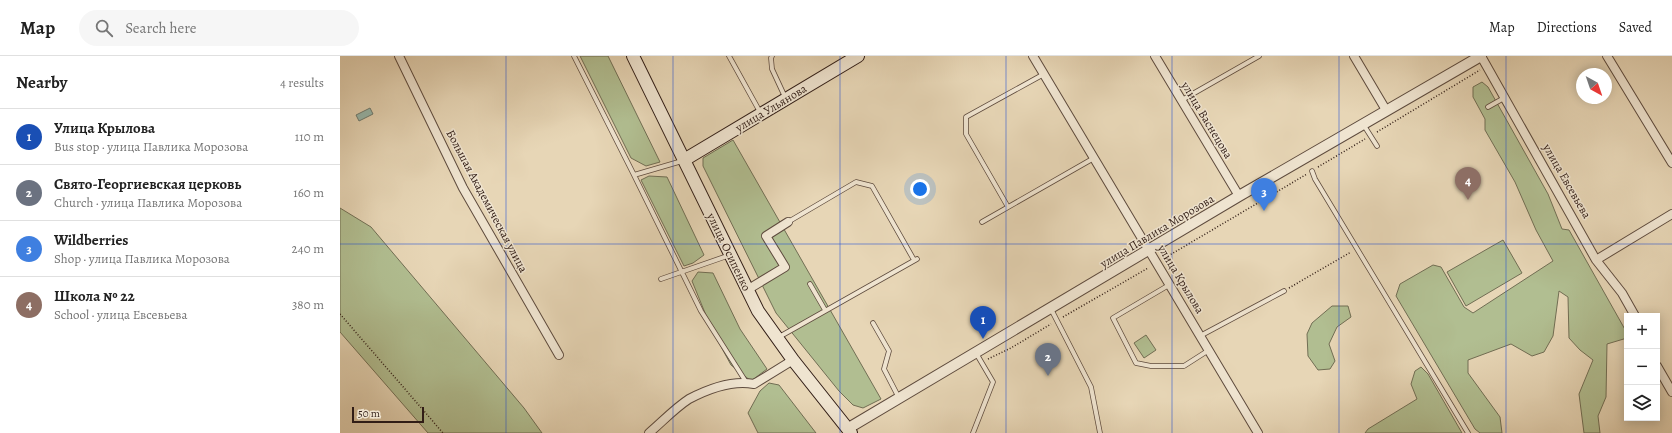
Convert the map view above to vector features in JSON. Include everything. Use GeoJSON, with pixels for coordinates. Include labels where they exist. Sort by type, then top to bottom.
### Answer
{"type":"FeatureCollection","features":[{"type":"Feature","properties":{"kind":"main road","name":"улица Осипенко"},"geometry":{"type":"LineString","coordinates":[[633,56],[758,310],[793,360],[849,431]]}},
{"type":"Feature","properties":{"kind":"main road","name":"улица Ульянова"},"geometry":{"type":"LineString","coordinates":[[684,160],[853,57]]}},
{"type":"Feature","properties":{"kind":"street","name":"Большая Академическая улица"},"geometry":{"type":"LineString","coordinates":[[398,56],[463,188],[559,355]]}},
{"type":"Feature","properties":{"kind":"street","name":"улица Крылова"},"geometry":{"type":"LineString","coordinates":[[1033,56],[1258,433]]}},
{"type":"Feature","properties":{"kind":"street","name":"улица Васнецова"},"geometry":{"type":"LineString","coordinates":[[1155,56],[1239,196]]}},
{"type":"Feature","properties":{"kind":"street"},"geometry":{"type":"LineString","coordinates":[[1354,56],[1386,110]]}},
{"type":"Feature","properties":{"kind":"street","name":"улица Павлика Морозова"},"geometry":{"type":"LineString","coordinates":[[849,431],[899,399],[1150,251],[1239,196],[1481,56]]}},
{"type":"Feature","properties":{"kind":"street","name":"улица Евсевьева"},"geometry":{"type":"LineString","coordinates":[[1481,56],[1596,260],[1622,292],[1633,313]]}},
{"type":"Feature","properties":{"kind":"street"},"geometry":{"type":"LineString","coordinates":[[1608,56],[1672,164]]}},
{"type":"Feature","properties":{"kind":"street"},"geometry":{"type":"LineString","coordinates":[[1596,260],[1672,214]]}},
{"type":"Feature","properties":{"kind":"street"},"geometry":{"type":"LineString","coordinates":[[747,290],[785,267],[766,236],[788,222]]}},
{"type":"Feature","properties":{"kind":"street"},"geometry":{"type":"LineString","coordinates":[[649,433],[688,400],[722,386],[746,382],[754,384],[793,360]]}},
{"type":"Feature","properties":{"kind":"street"},"geometry":{"type":"LineString","coordinates":[[1660,371],[1672,392]]}},
{"type":"Feature","properties":{"kind":"lane"},"geometry":{"type":"LineString","coordinates":[[574,56],[701,310],[746,382]]}},
{"type":"Feature","properties":{"kind":"lane"},"geometry":{"type":"LineString","coordinates":[[729,56],[761,114]]}},
{"type":"Feature","properties":{"kind":"lane"},"geometry":{"type":"LineString","coordinates":[[772,56],[772,69],[786,99]]}},
{"type":"Feature","properties":{"kind":"lane"},"geometry":{"type":"LineString","coordinates":[[1182,101],[1259,56]]}},
{"type":"Feature","properties":{"kind":"lane"},"geometry":{"type":"LineString","coordinates":[[1008,207],[966,134],[966,117],[1044,74]]}},
{"type":"Feature","properties":{"kind":"lane"},"geometry":{"type":"LineString","coordinates":[[1488,107],[1504,98]]}},
{"type":"Feature","properties":{"kind":"lane"},"geometry":{"type":"LineString","coordinates":[[1363,124],[1378,146]]}},
{"type":"Feature","properties":{"kind":"lane"},"geometry":{"type":"LineString","coordinates":[[982,222],[1094,158]]}},
{"type":"Feature","properties":{"kind":"lane"},"geometry":{"type":"LineString","coordinates":[[634,176],[684,160]]}},
{"type":"Feature","properties":{"kind":"lane"},"geometry":{"type":"LineString","coordinates":[[1312,171],[1468,433]]}},
{"type":"Feature","properties":{"kind":"lane"},"geometry":{"type":"LineString","coordinates":[[777,338],[916,259],[872,186],[856,182],[788,222]]}},
{"type":"Feature","properties":{"kind":"lane"},"geometry":{"type":"LineString","coordinates":[[661,279],[730,255]]}},
{"type":"Feature","properties":{"kind":"lane"},"geometry":{"type":"LineString","coordinates":[[810,284],[825,310]]}},
{"type":"Feature","properties":{"kind":"lane"},"geometry":{"type":"LineString","coordinates":[[1170,284],[1114,318],[1136,363],[1151,366],[1184,366],[1209,350]]}},
{"type":"Feature","properties":{"kind":"lane"},"geometry":{"type":"LineString","coordinates":[[1200,336],[1284,291]]}},
{"type":"Feature","properties":{"kind":"lane"},"geometry":{"type":"LineString","coordinates":[[1051,309],[1091,387],[1100,433]]}},
{"type":"Feature","properties":{"kind":"lane"},"geometry":{"type":"LineString","coordinates":[[873,323],[890,351],[884,369],[899,399]]}},
{"type":"Feature","properties":{"kind":"lane"},"geometry":{"type":"LineString","coordinates":[[972,433],[993,382],[976,353]]}},
{"type":"Feature","properties":{"kind":"path"},"geometry":{"type":"LineString","coordinates":[[981,362],[1011,348],[1312,171],[1486,66]]}},
{"type":"Feature","properties":{"kind":"path"},"geometry":{"type":"LineString","coordinates":[[1284,291],[1357,248]]}},
{"type":"Feature","properties":{"kind":"path"},"geometry":{"type":"LineString","coordinates":[[340,314],[443,433]]}},
{"type":"Feature","properties":{"kind":"green space"},"geometry":{"type":"Polygon","coordinates":[[[580,56],[608,56],[660,162],[646,166],[631,158],[580,56]]]}},
{"type":"Feature","properties":{"kind":"green space"},"geometry":{"type":"Polygon","coordinates":[[[1482,82],[1488,87],[1548,194],[1562,229],[1569,230],[1624,328],[1624,339],[1607,344],[1606,397],[1598,416],[1600,433],[1584,433],[1579,394],[1593,360],[1580,350],[1569,338],[1568,297],[1559,291],[1553,336],[1544,352],[1532,356],[1511,344],[1468,360],[1468,373],[1500,417],[1502,433],[1480,433],[1475,429],[1396,296],[1400,284],[1433,265],[1441,267],[1464,307],[1473,313],[1553,261],[1536,230],[1515,182],[1485,130],[1485,119],[1473,97],[1473,87],[1482,82]]]}},
{"type":"Feature","properties":{"kind":"green space"},"geometry":{"type":"Polygon","coordinates":[[[733,140],[881,399],[863,408],[853,405],[839,391],[776,313],[703,166],[703,158],[733,140]]]}},
{"type":"Feature","properties":{"kind":"green space"},"geometry":{"type":"Polygon","coordinates":[[[649,176],[667,177],[704,255],[693,263],[684,266],[641,180],[649,176]]]}},
{"type":"Feature","properties":{"kind":"green space"},"geometry":{"type":"Polygon","coordinates":[[[340,208],[371,227],[524,408],[542,433],[428,433],[340,332],[340,208]]]}},
{"type":"Feature","properties":{"kind":"green space"},"geometry":{"type":"Polygon","coordinates":[[[1503,240],[1522,273],[1466,306],[1447,272],[1503,240]]]}},
{"type":"Feature","properties":{"kind":"green space"},"geometry":{"type":"Polygon","coordinates":[[[698,272],[713,273],[740,329],[767,369],[751,381],[731,365],[712,330],[692,281],[698,272]]]}},
{"type":"Feature","properties":{"kind":"green space"},"geometry":{"type":"Polygon","coordinates":[[[1332,306],[1348,306],[1351,317],[1337,327],[1329,344],[1335,361],[1330,369],[1318,370],[1308,356],[1307,334],[1312,323],[1332,306]]]}},
{"type":"Feature","properties":{"kind":"green space"},"geometry":{"type":"Polygon","coordinates":[[[1146,335],[1156,350],[1144,358],[1134,343],[1146,335]]]}},
{"type":"Feature","properties":{"kind":"green space"},"geometry":{"type":"Polygon","coordinates":[[[1421,367],[1428,374],[1462,433],[1365,433],[1368,429],[1417,399],[1411,384],[1415,371],[1421,367]]]}},
{"type":"Feature","properties":{"kind":"green space"},"geometry":{"type":"Polygon","coordinates":[[[769,383],[779,385],[816,433],[758,433],[748,413],[760,391],[769,383]]]}},
{"type":"Feature","properties":{"kind":"water"},"geometry":{"type":"Polygon","coordinates":[[[370,108],[373,114],[359,121],[356,115],[370,108]]]}},
{"type":"Feature","properties":{"kind":"place","name":"Школа № 22"},"geometry":{"type":"Point","coordinates":[1468,200]}},
{"type":"Feature","properties":{"kind":"place","name":"Wildberries"},"geometry":{"type":"Point","coordinates":[1264,211]}},
{"type":"Feature","properties":{"kind":"place","name":"Улица Крылова"},"geometry":{"type":"Point","coordinates":[983,339]}},
{"type":"Feature","properties":{"kind":"place","name":"Свято-Георгиевская церковь"},"geometry":{"type":"Point","coordinates":[1048,376]}}]}
